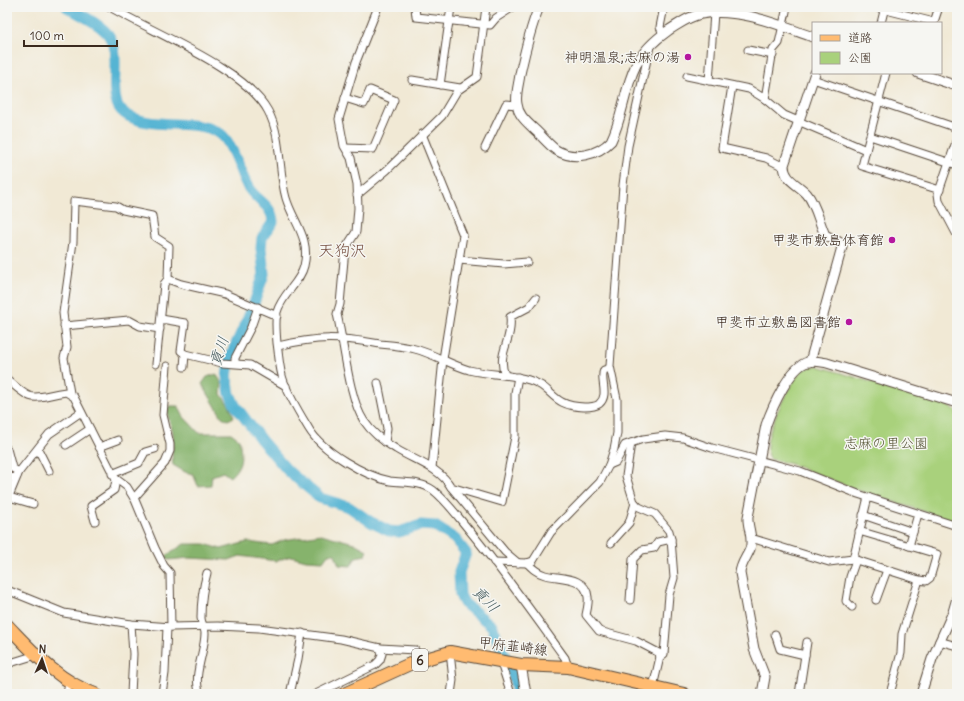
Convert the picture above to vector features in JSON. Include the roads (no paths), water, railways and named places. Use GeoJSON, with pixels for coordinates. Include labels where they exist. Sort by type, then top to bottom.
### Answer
{"type":"FeatureCollection","features":[{"type":"Feature","properties":{"kind":"main road"},"geometry":{"type":"LineString","coordinates":[[7,625],[68,688],[95,694]]}},
{"type":"Feature","properties":{"kind":"main road","name":"甲府韮崎線"},"geometry":{"type":"LineString","coordinates":[[344,694],[412,663],[450,652],[521,665],[568,667],[650,689],[684,694]]}},
{"type":"Feature","properties":{"kind":"street"},"geometry":{"type":"LineString","coordinates":[[110,7],[235,76],[262,103],[268,112],[274,127],[287,201],[302,231],[305,253],[302,271],[282,300],[277,316],[280,370],[286,386],[310,430],[326,448],[374,476],[389,481],[419,485],[434,491],[494,562],[565,658],[568,667]]}},
{"type":"Feature","properties":{"kind":"street"},"geometry":{"type":"LineString","coordinates":[[378,7],[356,62],[339,119],[346,148],[351,158],[358,195],[358,223],[356,232],[345,249],[338,314],[354,401],[359,413],[375,435],[432,468],[445,478],[505,552],[518,563]]}},
{"type":"Feature","properties":{"kind":"street"},"geometry":{"type":"LineString","coordinates":[[416,7],[416,17],[490,25],[496,18],[514,7]]}},
{"type":"Feature","properties":{"kind":"street"},"geometry":{"type":"LineString","coordinates":[[440,85],[450,7]]}},
{"type":"Feature","properties":{"kind":"street"},"geometry":{"type":"LineString","coordinates":[[358,195],[388,170],[422,134],[442,116],[460,88],[477,77],[486,7]]}},
{"type":"Feature","properties":{"kind":"street"},"geometry":{"type":"LineString","coordinates":[[539,7],[526,44],[517,90],[517,105],[518,110],[524,118],[556,149],[565,154],[585,155],[595,153],[604,148],[611,140],[616,130],[635,67],[650,46],[663,34],[687,18],[700,14],[733,13],[812,37]]}},
{"type":"Feature","properties":{"kind":"street"},"geometry":{"type":"LineString","coordinates":[[663,34],[660,27],[664,7]]}},
{"type":"Feature","properties":{"kind":"street"},"geometry":{"type":"LineString","coordinates":[[765,99],[773,50],[779,43],[787,7]]}},
{"type":"Feature","properties":{"kind":"street"},"geometry":{"type":"LineString","coordinates":[[874,7],[885,8],[934,22],[939,7]]}},
{"type":"Feature","properties":{"kind":"street"},"geometry":{"type":"LineString","coordinates":[[881,22],[885,8]]}},
{"type":"Feature","properties":{"kind":"street"},"geometry":{"type":"LineString","coordinates":[[709,81],[714,13]]}},
{"type":"Feature","properties":{"kind":"street"},"geometry":{"type":"LineString","coordinates":[[494,562],[527,563],[533,561],[551,532],[600,482],[609,465],[614,449],[617,426],[617,399],[610,368],[627,154],[650,46]]}},
{"type":"Feature","properties":{"kind":"street"},"geometry":{"type":"LineString","coordinates":[[748,50],[773,55]]}},
{"type":"Feature","properties":{"kind":"street"},"geometry":{"type":"LineString","coordinates":[[886,74],[862,166],[940,190]]}},
{"type":"Feature","properties":{"kind":"street"},"geometry":{"type":"LineString","coordinates":[[922,74],[957,84]]}},
{"type":"Feature","properties":{"kind":"street"},"geometry":{"type":"LineString","coordinates":[[687,76],[749,89],[765,99],[784,115],[866,150]]}},
{"type":"Feature","properties":{"kind":"street"},"geometry":{"type":"LineString","coordinates":[[810,362],[842,247],[841,243],[825,235],[809,198],[786,176],[784,167],[814,76],[879,101],[957,128]]}},
{"type":"Feature","properties":{"kind":"street"},"geometry":{"type":"LineString","coordinates":[[412,80],[460,88]]}},
{"type":"Feature","properties":{"kind":"street"},"geometry":{"type":"LineString","coordinates":[[732,86],[722,148],[766,158],[784,167]]}},
{"type":"Feature","properties":{"kind":"street"},"geometry":{"type":"LineString","coordinates":[[345,98],[364,104],[370,90],[394,100],[374,149],[346,148]]}},
{"type":"Feature","properties":{"kind":"street"},"geometry":{"type":"LineString","coordinates":[[485,148],[506,104],[517,105]]}},
{"type":"Feature","properties":{"kind":"street"},"geometry":{"type":"LineString","coordinates":[[422,134],[463,234],[443,360],[432,468]]}},
{"type":"Feature","properties":{"kind":"street"},"geometry":{"type":"LineString","coordinates":[[870,136],[957,165]]}},
{"type":"Feature","properties":{"kind":"street"},"geometry":{"type":"LineString","coordinates":[[957,139],[940,190],[939,201],[957,235]]}},
{"type":"Feature","properties":{"kind":"street"},"geometry":{"type":"LineString","coordinates":[[156,364],[164,284],[168,279],[169,246],[155,237],[152,216],[122,210],[116,206],[74,201],[73,242],[63,313],[67,347],[64,358],[70,393],[74,397],[82,412],[114,477],[127,487],[134,498],[161,560],[170,573],[169,627],[162,694]]}},
{"type":"Feature","properties":{"kind":"street"},"geometry":{"type":"LineString","coordinates":[[459,260],[504,264],[527,262]]}},
{"type":"Feature","properties":{"kind":"street"},"geometry":{"type":"LineString","coordinates":[[168,279],[181,284],[225,294],[249,302],[277,316]]}},
{"type":"Feature","properties":{"kind":"street"},"geometry":{"type":"LineString","coordinates":[[505,375],[500,364],[512,329],[510,317],[530,307],[536,298]]}},
{"type":"Feature","properties":{"kind":"street"},"geometry":{"type":"LineString","coordinates":[[234,363],[235,358],[251,327],[258,307]]}},
{"type":"Feature","properties":{"kind":"street"},"geometry":{"type":"LineString","coordinates":[[161,318],[185,323],[181,351],[185,354],[222,363],[250,365],[286,386]]}},
{"type":"Feature","properties":{"kind":"street"},"geometry":{"type":"LineString","coordinates":[[64,326],[129,320],[140,326],[160,329]]}},
{"type":"Feature","properties":{"kind":"street"},"geometry":{"type":"LineString","coordinates":[[278,346],[319,338],[343,338],[415,349],[469,370],[518,377],[539,384],[560,403],[591,407],[598,404],[602,400],[605,386],[603,373],[604,370],[610,368]]}},
{"type":"Feature","properties":{"kind":"street"},"geometry":{"type":"LineString","coordinates":[[184,367],[185,354]]}},
{"type":"Feature","properties":{"kind":"street"},"geometry":{"type":"LineString","coordinates":[[762,694],[765,677],[754,649],[740,573],[741,564],[750,548],[751,538],[747,523],[748,516],[771,411],[794,371],[810,362],[827,363],[957,403]]}},
{"type":"Feature","properties":{"kind":"street"},"geometry":{"type":"LineString","coordinates":[[134,498],[165,463],[170,451],[170,444],[163,415],[167,366]]}},
{"type":"Feature","properties":{"kind":"street"},"geometry":{"type":"LineString","coordinates":[[451,487],[502,502],[515,437],[515,393],[518,377]]}},
{"type":"Feature","properties":{"kind":"street"},"geometry":{"type":"LineString","coordinates":[[7,380],[27,397],[33,398],[60,393],[70,393]]}},
{"type":"Feature","properties":{"kind":"street"},"geometry":{"type":"LineString","coordinates":[[378,383],[387,428],[385,442]]}},
{"type":"Feature","properties":{"kind":"street"},"geometry":{"type":"LineString","coordinates":[[33,504],[8,499],[18,474],[49,434],[82,412]]}},
{"type":"Feature","properties":{"kind":"street"},"geometry":{"type":"LineString","coordinates":[[66,445],[90,429]]}},
{"type":"Feature","properties":{"kind":"street"},"geometry":{"type":"LineString","coordinates":[[609,465],[616,462],[625,445],[643,439],[671,436],[800,471],[868,498],[957,526]]}},
{"type":"Feature","properties":{"kind":"street"},"geometry":{"type":"LineString","coordinates":[[99,448],[118,440]]}},
{"type":"Feature","properties":{"kind":"street"},"geometry":{"type":"LineString","coordinates":[[631,443],[626,476],[635,503],[639,507],[655,514],[669,531],[671,539],[674,578],[669,595],[664,654],[660,657],[650,689]]}},
{"type":"Feature","properties":{"kind":"street"},"geometry":{"type":"LineString","coordinates":[[7,449],[12,468],[18,474]]}},
{"type":"Feature","properties":{"kind":"street"},"geometry":{"type":"LineString","coordinates":[[38,449],[49,471]]}},
{"type":"Feature","properties":{"kind":"street"},"geometry":{"type":"LineString","coordinates":[[114,477],[139,463],[145,452],[155,449]]}},
{"type":"Feature","properties":{"kind":"street"},"geometry":{"type":"LineString","coordinates":[[7,479],[18,474]]}},
{"type":"Feature","properties":{"kind":"street"},"geometry":{"type":"LineString","coordinates":[[95,521],[92,506],[114,490],[114,477]]}},
{"type":"Feature","properties":{"kind":"street"},"geometry":{"type":"LineString","coordinates":[[852,607],[846,601],[859,531],[868,498]]}},
{"type":"Feature","properties":{"kind":"street"},"geometry":{"type":"LineString","coordinates":[[611,543],[629,523],[635,503]]}},
{"type":"Feature","properties":{"kind":"street"},"geometry":{"type":"LineString","coordinates":[[909,546],[918,514]]}},
{"type":"Feature","properties":{"kind":"street"},"geometry":{"type":"LineString","coordinates":[[863,515],[913,532]]}},
{"type":"Feature","properties":{"kind":"street"},"geometry":{"type":"LineString","coordinates":[[751,538],[829,562],[855,559],[919,580],[926,581],[930,578],[937,554],[859,531]]}},
{"type":"Feature","properties":{"kind":"street"},"geometry":{"type":"LineString","coordinates":[[630,600],[633,559],[642,550],[654,548],[658,542],[671,539]]}},
{"type":"Feature","properties":{"kind":"street"},"geometry":{"type":"LineString","coordinates":[[527,563],[535,571],[544,575],[573,580],[581,583],[586,590],[588,598],[586,615],[599,631],[636,640],[659,653],[660,657]]}},
{"type":"Feature","properties":{"kind":"street"},"geometry":{"type":"LineString","coordinates":[[876,600],[887,570]]}},
{"type":"Feature","properties":{"kind":"street"},"geometry":{"type":"LineString","coordinates":[[200,694],[197,687],[205,634],[204,626],[201,620],[202,590],[207,573]]}},
{"type":"Feature","properties":{"kind":"street"},"geometry":{"type":"LineString","coordinates":[[890,694],[901,653],[902,634],[919,580]]}},
{"type":"Feature","properties":{"kind":"street"},"geometry":{"type":"LineString","coordinates":[[7,590],[64,613],[131,624],[169,627],[204,626],[259,628],[341,639],[380,648],[415,650]]}},
{"type":"Feature","properties":{"kind":"street"},"geometry":{"type":"LineString","coordinates":[[921,694],[932,659],[953,612],[957,598]]}},
{"type":"Feature","properties":{"kind":"street"},"geometry":{"type":"LineString","coordinates":[[131,624],[133,654],[131,694]]}},
{"type":"Feature","properties":{"kind":"street"},"geometry":{"type":"LineString","coordinates":[[290,694],[302,633]]}},
{"type":"Feature","properties":{"kind":"street"},"geometry":{"type":"LineString","coordinates":[[775,634],[780,649],[805,655]]}},
{"type":"Feature","properties":{"kind":"street"},"geometry":{"type":"LineString","coordinates":[[939,641],[957,646]]}},
{"type":"Feature","properties":{"kind":"street"},"geometry":{"type":"LineString","coordinates":[[799,694],[807,642]]}},
{"type":"Feature","properties":{"kind":"street"},"geometry":{"type":"LineString","coordinates":[[316,694],[375,665],[380,660],[382,654],[380,648]]}},
{"type":"Feature","properties":{"kind":"street"},"geometry":{"type":"LineString","coordinates":[[450,652],[453,680],[452,694]]}},
{"type":"Feature","properties":{"kind":"street"},"geometry":{"type":"LineString","coordinates":[[7,664],[36,655]]}},
{"type":"Feature","properties":{"kind":"street"},"geometry":{"type":"LineString","coordinates":[[500,660],[511,694]]}},
{"type":"Feature","properties":{"kind":"street"},"geometry":{"type":"LineString","coordinates":[[521,665],[526,694]]}},
{"type":"Feature","properties":{"kind":"waterway","name":"貢川"},"geometry":{"type":"LineString","coordinates":[[67,7],[97,24],[105,31],[111,40],[115,62],[115,97],[118,106],[124,113],[135,119],[147,122],[203,127],[214,130],[223,136],[231,147],[248,187],[270,211],[273,222],[262,238],[261,248],[264,274],[252,309],[230,357],[227,377],[230,394],[235,405],[261,440],[288,471],[320,498],[349,507],[371,522],[389,531],[399,532],[421,525],[435,526],[455,539],[466,553],[459,572],[460,595],[464,603],[492,626],[514,678],[517,694]]}},
{"type":"Feature","properties":{"kind":"place","name":"神明温泉;志麻の湯"},"geometry":{"type":"Point","coordinates":[688,57]}},
{"type":"Feature","properties":{"kind":"place","name":"甲斐市敷島体育館"},"geometry":{"type":"Point","coordinates":[892,240]}},
{"type":"Feature","properties":{"kind":"place","name":"甲斐市立敷島図書館"},"geometry":{"type":"Point","coordinates":[849,322]}},
{"type":"Feature","properties":{"kind":"district","name":"天狗沢"},"geometry":{"type":"Point","coordinates":[342,250]}},
{"type":"Feature","properties":{"kind":"park label","name":"志麻の里公園"},"geometry":{"type":"Point","coordinates":[886,443]}}]}
